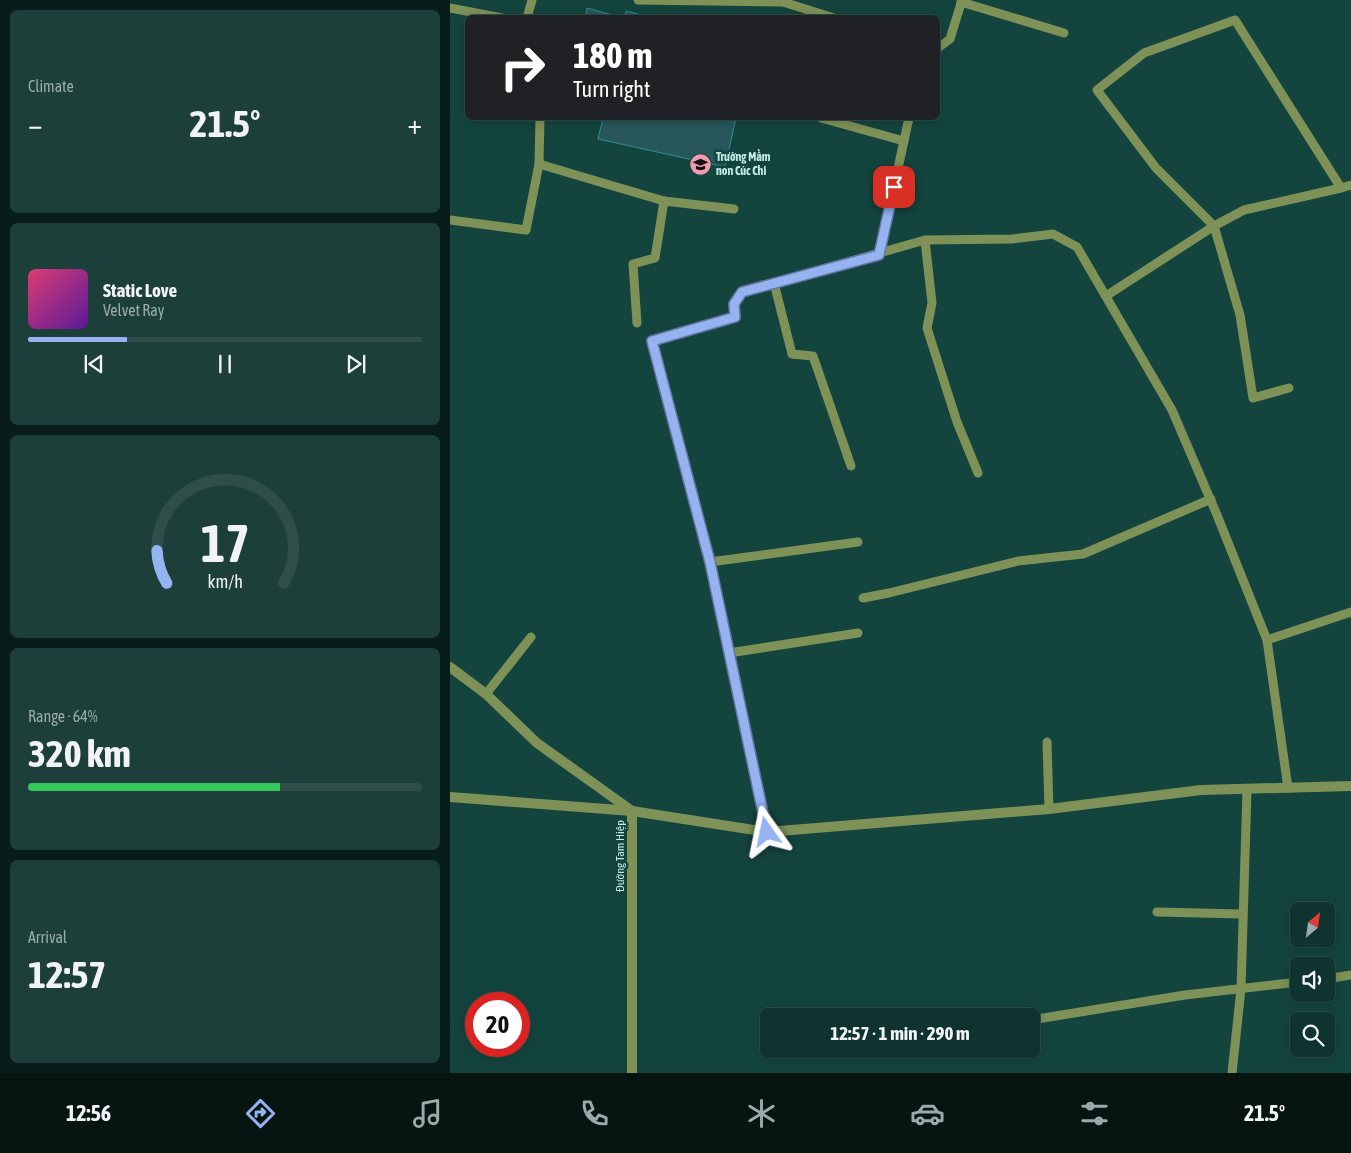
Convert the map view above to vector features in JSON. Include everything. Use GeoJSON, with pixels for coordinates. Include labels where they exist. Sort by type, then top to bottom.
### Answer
{"type":"FeatureCollection","features":[{"type":"Feature","properties":{"kind":"street","name":"Đường Tam Hiệp"},"geometry":{"type":"LineString","coordinates":[[450,667],[486,694],[537,742],[632,811],[632,1073]]}},
{"type":"Feature","properties":{"kind":"street"},"geometry":{"type":"LineString","coordinates":[[450,797],[632,811],[767,832],[1049,809],[1201,790],[1351,786]]}},
{"type":"Feature","properties":{"kind":"lane"},"geometry":{"type":"LineString","coordinates":[[528,15],[532,0]]}},
{"type":"Feature","properties":{"kind":"lane"},"geometry":{"type":"LineString","coordinates":[[638,0],[783,1],[825,15]]}},
{"type":"Feature","properties":{"kind":"lane"},"geometry":{"type":"LineString","coordinates":[[940,46],[950,39],[962,1],[1064,34]]}},
{"type":"Feature","properties":{"kind":"lane"},"geometry":{"type":"LineString","coordinates":[[450,8],[486,15]]}},
{"type":"Feature","properties":{"kind":"lane"},"geometry":{"type":"LineString","coordinates":[[1289,388],[1253,398],[1240,315],[1214,226],[1156,168],[1097,90],[1144,53],[1235,20],[1341,188]]}},
{"type":"Feature","properties":{"kind":"lane"},"geometry":{"type":"LineString","coordinates":[[450,220],[526,230],[539,164],[540,120]]}},
{"type":"Feature","properties":{"kind":"lane"},"geometry":{"type":"LineString","coordinates":[[828,120],[904,141]]}},
{"type":"Feature","properties":{"kind":"lane"},"geometry":{"type":"LineString","coordinates":[[879,255],[909,120]]}},
{"type":"Feature","properties":{"kind":"lane"},"geometry":{"type":"LineString","coordinates":[[539,164],[664,201],[734,209]]}},
{"type":"Feature","properties":{"kind":"lane"},"geometry":{"type":"LineString","coordinates":[[1106,296],[1214,226],[1244,210],[1351,185]]}},
{"type":"Feature","properties":{"kind":"lane"},"geometry":{"type":"LineString","coordinates":[[637,323],[633,264],[655,258],[664,201]]}},
{"type":"Feature","properties":{"kind":"lane"},"geometry":{"type":"LineString","coordinates":[[767,832],[710,562],[652,341],[735,317],[734,304],[742,292],[879,255],[925,240],[1012,238],[1053,234],[1077,247],[1172,410],[1211,499],[1267,640],[1288,788]]}},
{"type":"Feature","properties":{"kind":"lane"},"geometry":{"type":"LineString","coordinates":[[925,240],[932,303],[926,328],[957,422],[978,473]]}},
{"type":"Feature","properties":{"kind":"lane"},"geometry":{"type":"LineString","coordinates":[[774,283],[792,354],[812,356],[851,466]]}},
{"type":"Feature","properties":{"kind":"lane"},"geometry":{"type":"LineString","coordinates":[[863,598],[1018,561],[1083,554],[1211,499]]}},
{"type":"Feature","properties":{"kind":"lane"},"geometry":{"type":"LineString","coordinates":[[710,562],[858,542]]}},
{"type":"Feature","properties":{"kind":"lane"},"geometry":{"type":"LineString","coordinates":[[1267,640],[1351,612]]}},
{"type":"Feature","properties":{"kind":"lane"},"geometry":{"type":"LineString","coordinates":[[729,653],[858,633]]}},
{"type":"Feature","properties":{"kind":"lane"},"geometry":{"type":"LineString","coordinates":[[486,694],[531,637]]}},
{"type":"Feature","properties":{"kind":"lane"},"geometry":{"type":"LineString","coordinates":[[1048,742],[1049,809]]}},
{"type":"Feature","properties":{"kind":"lane"},"geometry":{"type":"LineString","coordinates":[[1232,1073],[1240,989],[1247,790]]}},
{"type":"Feature","properties":{"kind":"lane"},"geometry":{"type":"LineString","coordinates":[[1156,912],[1242,914]]}},
{"type":"Feature","properties":{"kind":"lane"},"geometry":{"type":"LineString","coordinates":[[1335,978],[1351,976]]}},
{"type":"Feature","properties":{"kind":"lane"},"geometry":{"type":"LineString","coordinates":[[1040,1019],[1185,996],[1290,983]]}},
{"type":"Feature","properties":{"kind":"building"},"geometry":{"type":"Polygon","coordinates":[[[587,8],[613,15],[586,15],[587,8]]]}},
{"type":"Feature","properties":{"kind":"building"},"geometry":{"type":"Polygon","coordinates":[[[626,11],[641,15],[625,15],[626,11]]]}},
{"type":"Feature","properties":{"kind":"building","name":"Trường Mầm non Cúc Chi"},"geometry":{"type":"Polygon","coordinates":[[[603,120],[736,120],[725,167],[598,139],[603,120]]]}},
{"type":"Feature","properties":{"kind":"place","name":"Trường Mầm non Cúc Chi"},"geometry":{"type":"Point","coordinates":[700,164]}},
{"type":"Feature","properties":{"kind":"route"},"geometry":{"type":"LineString","coordinates":[[767,832],[710,562],[652,341],[735,317],[734,304],[742,292],[879,255],[894,187]]}}]}
